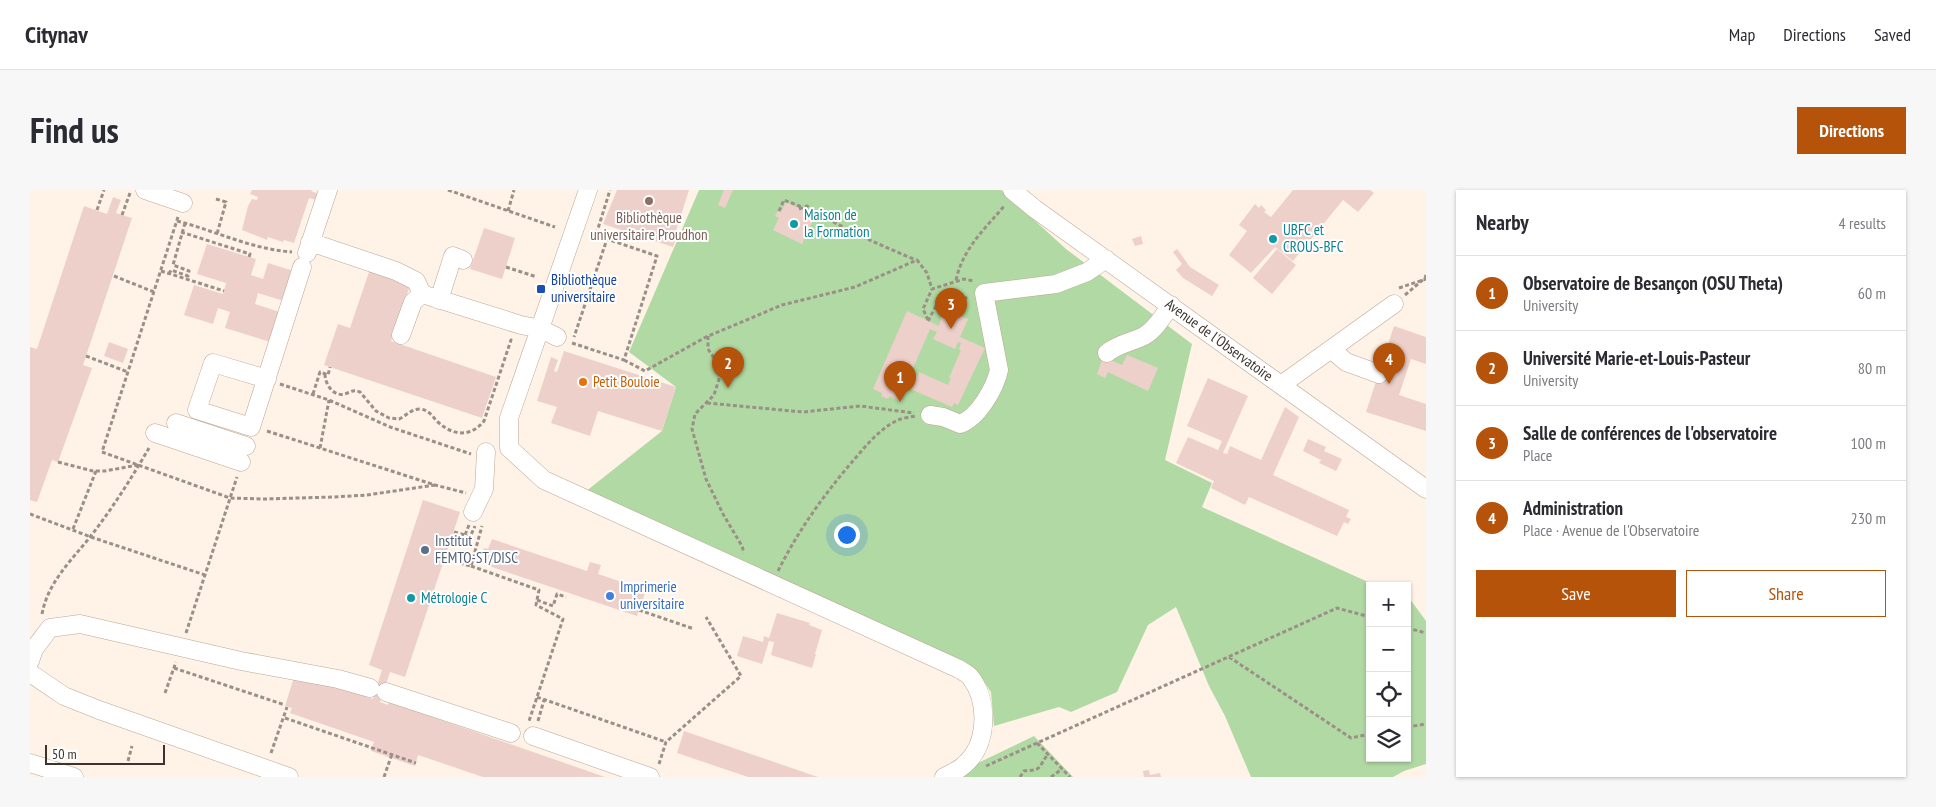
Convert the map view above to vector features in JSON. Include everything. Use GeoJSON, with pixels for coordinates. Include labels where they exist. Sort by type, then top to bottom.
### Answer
{"type":"FeatureCollection","features":[{"type":"Feature","properties":{"kind":"street"},"geometry":{"type":"LineString","coordinates":[[145,190],[183,203]]}},
{"type":"Feature","properties":{"kind":"street"},"geometry":{"type":"LineString","coordinates":[[267,380],[213,363],[197,410],[251,427],[267,380],[306,254],[328,190]]}},
{"type":"Feature","properties":{"kind":"street"},"geometry":{"type":"LineString","coordinates":[[588,190],[557,336],[509,418],[509,448],[544,480],[959,668],[971,677],[981,696],[983,726],[978,746],[965,765],[944,777]]}},
{"type":"Feature","properties":{"kind":"street","name":"Avenue de l'Observatoire"},"geometry":{"type":"LineString","coordinates":[[1010,196],[1106,259],[1426,489]]}},
{"type":"Feature","properties":{"kind":"street"},"geometry":{"type":"LineString","coordinates":[[306,254],[396,271],[416,281],[422,294],[557,336]]}},
{"type":"Feature","properties":{"kind":"street"},"geometry":{"type":"LineString","coordinates":[[439,300],[453,256],[463,260]]}},
{"type":"Feature","properties":{"kind":"street"},"geometry":{"type":"LineString","coordinates":[[930,415],[943,417],[960,424],[964,423],[981,405],[994,386],[999,370],[984,293],[1056,284],[1087,272],[1106,259]]}},
{"type":"Feature","properties":{"kind":"street"},"geometry":{"type":"LineString","coordinates":[[401,335],[413,302],[422,294]]}},
{"type":"Feature","properties":{"kind":"street"},"geometry":{"type":"LineString","coordinates":[[1281,385],[1394,304]]}},
{"type":"Feature","properties":{"kind":"street"},"geometry":{"type":"LineString","coordinates":[[1107,354],[1124,343],[1146,335],[1154,328],[1171,305]]}},
{"type":"Feature","properties":{"kind":"street"},"geometry":{"type":"LineString","coordinates":[[1331,349],[1346,362],[1378,374]]}},
{"type":"Feature","properties":{"kind":"street"},"geometry":{"type":"LineString","coordinates":[[176,423],[242,461]]}},
{"type":"Feature","properties":{"kind":"street"},"geometry":{"type":"LineString","coordinates":[[153,439],[242,461]]}},
{"type":"Feature","properties":{"kind":"street"},"geometry":{"type":"LineString","coordinates":[[473,519],[484,489],[483,453]]}},
{"type":"Feature","properties":{"kind":"street"},"geometry":{"type":"LineString","coordinates":[[30,661],[34,649],[50,628],[80,624],[241,661],[338,679],[654,773]]}},
{"type":"Feature","properties":{"kind":"street"},"geometry":{"type":"LineString","coordinates":[[30,673],[64,696],[289,777]]}},
{"type":"Feature","properties":{"kind":"street"},"geometry":{"type":"LineString","coordinates":[[30,762],[74,777]]}},
{"type":"Feature","properties":{"kind":"path"},"geometry":{"type":"LineString","coordinates":[[96,210],[104,190]]}},
{"type":"Feature","properties":{"kind":"path"},"geometry":{"type":"LineString","coordinates":[[122,215],[131,190]]}},
{"type":"Feature","properties":{"kind":"path"},"geometry":{"type":"LineString","coordinates":[[448,190],[460,192],[556,226]]}},
{"type":"Feature","properties":{"kind":"path"},"geometry":{"type":"LineString","coordinates":[[508,210],[514,190]]}},
{"type":"Feature","properties":{"kind":"path"},"geometry":{"type":"LineString","coordinates":[[596,235],[610,190]]}},
{"type":"Feature","properties":{"kind":"path"},"geometry":{"type":"LineString","coordinates":[[956,280],[961,262],[967,250],[1010,196]]}},
{"type":"Feature","properties":{"kind":"path"},"geometry":{"type":"LineString","coordinates":[[216,199],[226,202],[217,234]]}},
{"type":"Feature","properties":{"kind":"path"},"geometry":{"type":"LineString","coordinates":[[779,212],[784,200],[801,208],[807,206],[830,221],[865,239],[917,260],[927,273],[932,290],[923,309],[928,321],[934,308],[939,304],[984,293],[981,286],[973,281],[964,279],[956,280],[932,290]]}},
{"type":"Feature","properties":{"kind":"path"},"geometry":{"type":"LineString","coordinates":[[183,203],[102,452],[230,498],[264,499],[367,495],[435,485]]}},
{"type":"Feature","properties":{"kind":"path"},"geometry":{"type":"LineString","coordinates":[[177,221],[246,244],[272,250]]}},
{"type":"Feature","properties":{"kind":"path"},"geometry":{"type":"LineString","coordinates":[[169,274],[171,270],[188,276],[190,271],[173,265],[184,223]]}},
{"type":"Feature","properties":{"kind":"path"},"geometry":{"type":"LineString","coordinates":[[181,232],[250,254],[249,257]]}},
{"type":"Feature","properties":{"kind":"path"},"geometry":{"type":"LineString","coordinates":[[589,233],[657,256],[624,360]]}},
{"type":"Feature","properties":{"kind":"path"},"geometry":{"type":"LineString","coordinates":[[607,239],[557,336],[624,360],[645,371],[708,336],[782,305],[855,287],[917,260]]}},
{"type":"Feature","properties":{"kind":"path"},"geometry":{"type":"LineString","coordinates":[[506,267],[537,277]]}},
{"type":"Feature","properties":{"kind":"path"},"geometry":{"type":"LineString","coordinates":[[160,271],[224,290]]}},
{"type":"Feature","properties":{"kind":"path"},"geometry":{"type":"LineString","coordinates":[[1394,304],[1425,278],[1426,274]]}},
{"type":"Feature","properties":{"kind":"path"},"geometry":{"type":"LineString","coordinates":[[114,276],[154,292]]}},
{"type":"Feature","properties":{"kind":"path"},"geometry":{"type":"LineString","coordinates":[[708,336],[708,349],[718,364],[720,376],[714,395],[695,414],[692,429],[706,478],[723,514],[742,546],[749,572]]}},
{"type":"Feature","properties":{"kind":"path"},"geometry":{"type":"LineString","coordinates":[[325,374],[326,382],[334,392],[344,394],[353,390],[360,392],[371,406],[383,416],[399,419],[420,409],[431,414],[436,421],[450,431],[465,434],[479,427],[484,421],[511,340],[517,342]]}},
{"type":"Feature","properties":{"kind":"path"},"geometry":{"type":"LineString","coordinates":[[86,356],[128,372]]}},
{"type":"Feature","properties":{"kind":"path"},"geometry":{"type":"LineString","coordinates":[[313,394],[320,372],[328,375],[330,367]]}},
{"type":"Feature","properties":{"kind":"path"},"geometry":{"type":"LineString","coordinates":[[267,380],[313,394],[390,427],[466,453],[483,453]]}},
{"type":"Feature","properties":{"kind":"path"},"geometry":{"type":"LineString","coordinates":[[320,448],[329,400]]}},
{"type":"Feature","properties":{"kind":"path"},"geometry":{"type":"LineString","coordinates":[[706,403],[803,412],[860,406],[930,415]]}},
{"type":"Feature","properties":{"kind":"path"},"geometry":{"type":"LineString","coordinates":[[772,583],[789,549],[809,516],[864,448],[887,427],[897,421],[905,418],[930,415]]}},
{"type":"Feature","properties":{"kind":"path"},"geometry":{"type":"LineString","coordinates":[[251,427],[465,493],[484,489]]}},
{"type":"Feature","properties":{"kind":"path"},"geometry":{"type":"LineString","coordinates":[[40,620],[44,602],[58,575],[91,537],[127,486],[153,439]]}},
{"type":"Feature","properties":{"kind":"path"},"geometry":{"type":"LineString","coordinates":[[191,616],[242,461]]}},
{"type":"Feature","properties":{"kind":"path"},"geometry":{"type":"LineString","coordinates":[[58,462],[96,471],[139,465]]}},
{"type":"Feature","properties":{"kind":"path"},"geometry":{"type":"LineString","coordinates":[[73,529],[96,471]]}},
{"type":"Feature","properties":{"kind":"path"},"geometry":{"type":"LineString","coordinates":[[30,514],[91,537],[205,575]]}},
{"type":"Feature","properties":{"kind":"path"},"geometry":{"type":"LineString","coordinates":[[465,535],[473,519],[482,524],[471,566]]}},
{"type":"Feature","properties":{"kind":"path"},"geometry":{"type":"LineString","coordinates":[[454,532],[470,537]]}},
{"type":"Feature","properties":{"kind":"path"},"geometry":{"type":"LineString","coordinates":[[447,560],[471,566],[540,590],[536,604],[563,619],[523,733]]}},
{"type":"Feature","properties":{"kind":"path"},"geometry":{"type":"LineString","coordinates":[[537,600],[553,606],[557,594],[566,597]]}},
{"type":"Feature","properties":{"kind":"path"},"geometry":{"type":"LineString","coordinates":[[965,765],[986,766],[1337,608],[1366,616]]}},
{"type":"Feature","properties":{"kind":"path"},"geometry":{"type":"LineString","coordinates":[[639,610],[694,629]]}},
{"type":"Feature","properties":{"kind":"path"},"geometry":{"type":"LineString","coordinates":[[654,773],[666,742],[741,676],[706,617]]}},
{"type":"Feature","properties":{"kind":"path"},"geometry":{"type":"LineString","coordinates":[[1411,629],[1426,633]]}},
{"type":"Feature","properties":{"kind":"path"},"geometry":{"type":"LineString","coordinates":[[166,693],[181,647]]}},
{"type":"Feature","properties":{"kind":"path"},"geometry":{"type":"LineString","coordinates":[[1228,657],[1351,738],[1366,735]]}},
{"type":"Feature","properties":{"kind":"path"},"geometry":{"type":"LineString","coordinates":[[174,668],[286,706],[284,718],[270,758]]}},
{"type":"Feature","properties":{"kind":"path"},"geometry":{"type":"LineString","coordinates":[[537,697],[666,742]]}},
{"type":"Feature","properties":{"kind":"path"},"geometry":{"type":"LineString","coordinates":[[523,733],[544,700]]}},
{"type":"Feature","properties":{"kind":"path"},"geometry":{"type":"LineString","coordinates":[[284,718],[416,762]]}},
{"type":"Feature","properties":{"kind":"path"},"geometry":{"type":"LineString","coordinates":[[1411,726],[1426,724]]}},
{"type":"Feature","properties":{"kind":"path"},"geometry":{"type":"LineString","coordinates":[[1036,743],[1070,777]]}},
{"type":"Feature","properties":{"kind":"path"},"geometry":{"type":"LineString","coordinates":[[128,760],[132,746]]}},
{"type":"Feature","properties":{"kind":"path"},"geometry":{"type":"LineString","coordinates":[[384,777],[392,754]]}},
{"type":"Feature","properties":{"kind":"path"},"geometry":{"type":"LineString","coordinates":[[1020,777],[1024,771],[1040,767],[1048,755]]}},
{"type":"Feature","properties":{"kind":"path"},"geometry":{"type":"LineString","coordinates":[[1051,777],[1062,768]]}},
{"type":"Feature","properties":{"kind":"green space"},"geometry":{"type":"Polygon","coordinates":[[[699,190],[1001,190],[1066,249],[1192,344],[1165,460],[1212,483],[1202,507],[1368,582],[1366,582],[1366,762],[1411,762],[1411,600],[1426,621],[1426,764],[1404,771],[1393,777],[1251,777],[1225,716],[1209,686],[1176,607],[1148,625],[1117,692],[1071,712],[1059,707],[994,726],[991,692],[978,674],[580,496],[662,431],[676,387],[629,352],[699,190]]]}},
{"type":"Feature","properties":{"kind":"green space"},"geometry":{"type":"Polygon","coordinates":[[[1034,736],[1073,777],[949,777],[1034,736]]]}},
{"type":"Feature","properties":{"kind":"building"},"geometry":{"type":"Polygon","coordinates":[[[252,190],[312,190],[319,194],[316,200],[309,198],[294,243],[268,237],[267,240],[242,230],[248,206],[252,199],[257,200],[258,197],[250,194],[252,190]]]}},
{"type":"Feature","properties":{"kind":"building","name":"Bibliothèque universitaire Proudhon"},"geometry":{"type":"Polygon","coordinates":[[[617,190],[689,190],[675,234],[677,235],[673,247],[603,224],[617,190]]]}},
{"type":"Feature","properties":{"kind":"building"},"geometry":{"type":"Polygon","coordinates":[[[724,190],[733,190],[725,208],[718,205],[724,190]]]}},
{"type":"Feature","properties":{"kind":"building","name":"UBFC et CROUS-BFC"},"geometry":{"type":"Polygon","coordinates":[[[1293,190],[1370,190],[1374,193],[1358,212],[1343,200],[1293,261],[1275,247],[1251,273],[1229,255],[1247,231],[1239,225],[1255,204],[1259,208],[1261,205],[1266,210],[1264,212],[1271,217],[1293,190]]]}},
{"type":"Feature","properties":{"kind":"building"},"geometry":{"type":"Polygon","coordinates":[[[113,197],[121,200],[116,213],[132,218],[83,365],[92,368],[58,462],[52,460],[37,502],[30,500],[30,347],[37,349],[84,206],[107,214],[113,197]]]}},
{"type":"Feature","properties":{"kind":"building","name":"Maison de la Formation"},"geometry":{"type":"Polygon","coordinates":[[[786,202],[815,216],[802,244],[773,230],[779,218],[775,216],[778,211],[781,212],[786,202]]]}},
{"type":"Feature","properties":{"kind":"building"},"geometry":{"type":"Polygon","coordinates":[[[484,228],[515,238],[502,279],[470,269],[484,228]]]}},
{"type":"Feature","properties":{"kind":"building"},"geometry":{"type":"Polygon","coordinates":[[[1141,236],[1143,244],[1135,246],[1132,239],[1141,236]]]}},
{"type":"Feature","properties":{"kind":"building"},"geometry":{"type":"Polygon","coordinates":[[[207,244],[256,259],[251,275],[263,279],[268,263],[297,272],[287,302],[258,293],[255,304],[283,313],[274,343],[225,328],[230,312],[218,308],[213,324],[184,315],[194,285],[223,294],[226,283],[197,274],[207,244]]]}},
{"type":"Feature","properties":{"kind":"building"},"geometry":{"type":"Polygon","coordinates":[[[1177,249],[1190,267],[1219,285],[1212,296],[1183,278],[1176,270],[1182,264],[1173,252],[1177,249]]]}},
{"type":"Feature","properties":{"kind":"building"},"geometry":{"type":"Polygon","coordinates":[[[1277,249],[1296,265],[1272,294],[1253,278],[1277,249]]]}},
{"type":"Feature","properties":{"kind":"building"},"geometry":{"type":"Polygon","coordinates":[[[370,269],[411,283],[391,341],[496,377],[482,418],[324,365],[338,324],[350,328],[370,269]]]}},
{"type":"Feature","properties":{"kind":"building"},"geometry":{"type":"Polygon","coordinates":[[[947,310],[968,319],[960,337],[985,348],[958,405],[954,403],[952,407],[908,388],[911,382],[908,381],[899,401],[889,396],[888,399],[881,396],[882,393],[873,389],[907,311],[939,326],[942,314],[944,315],[947,310]],[[930,329],[911,373],[918,376],[919,372],[948,385],[961,350],[959,349],[961,343],[958,342],[955,349],[933,339],[937,332],[930,329]]]}},
{"type":"Feature","properties":{"kind":"building"},"geometry":{"type":"Polygon","coordinates":[[[1394,326],[1426,337],[1426,364],[1411,359],[1399,395],[1426,404],[1426,431],[1366,412],[1394,326]]]}},
{"type":"Feature","properties":{"kind":"building"},"geometry":{"type":"Polygon","coordinates":[[[109,342],[128,349],[123,363],[104,356],[109,342]]]}},
{"type":"Feature","properties":{"kind":"building"},"geometry":{"type":"Polygon","coordinates":[[[564,351],[676,387],[662,431],[598,411],[590,436],[551,423],[557,407],[537,401],[551,357],[558,360],[554,371],[557,372],[564,351]]]}},
{"type":"Feature","properties":{"kind":"building"},"geometry":{"type":"Polygon","coordinates":[[[1127,355],[1158,368],[1148,391],[1108,372],[1105,378],[1097,374],[1103,357],[1122,365],[1127,355]]]}},
{"type":"Feature","properties":{"kind":"building"},"geometry":{"type":"Polygon","coordinates":[[[1208,378],[1248,396],[1223,453],[1227,454],[1230,446],[1261,460],[1285,407],[1299,417],[1273,475],[1349,510],[1346,517],[1351,519],[1348,524],[1344,522],[1337,536],[1249,497],[1245,505],[1211,488],[1214,481],[1176,463],[1188,437],[1218,450],[1222,441],[1187,426],[1208,378]]]}},
{"type":"Feature","properties":{"kind":"building"},"geometry":{"type":"Polygon","coordinates":[[[1308,439],[1326,447],[1324,451],[1342,459],[1336,471],[1319,463],[1321,460],[1303,451],[1308,439]]]}},
{"type":"Feature","properties":{"kind":"building"},"geometry":{"type":"Polygon","coordinates":[[[423,500],[460,512],[405,677],[390,672],[380,702],[388,705],[389,702],[605,777],[483,777],[418,755],[415,766],[371,751],[374,742],[290,713],[292,708],[285,706],[294,677],[303,675],[373,699],[382,670],[369,665],[423,500]]]}},
{"type":"Feature","properties":{"kind":"building"},"geometry":{"type":"Polygon","coordinates":[[[492,539],[587,571],[590,562],[601,565],[598,574],[646,590],[637,616],[483,564],[487,554],[482,553],[484,548],[488,549],[492,539]]]}},
{"type":"Feature","properties":{"kind":"building"},"geometry":{"type":"Polygon","coordinates":[[[777,613],[810,623],[809,625],[822,630],[812,668],[771,655],[774,642],[769,641],[762,664],[737,656],[743,636],[763,642],[764,636],[769,638],[777,613]]]}},
{"type":"Feature","properties":{"kind":"building"},"geometry":{"type":"Polygon","coordinates":[[[684,731],[818,777],[748,777],[677,753],[684,731]]]}},
{"type":"Feature","properties":{"kind":"building"},"geometry":{"type":"Polygon","coordinates":[[[1149,770],[1150,775],[1160,773],[1161,777],[1144,777],[1143,771],[1149,770]]]}},
{"type":"Feature","properties":{"kind":"place","name":"Bibliothèque universitaire Proudhon"},"geometry":{"type":"Point","coordinates":[649,201]}},
{"type":"Feature","properties":{"kind":"place","name":"Maison de la Formation"},"geometry":{"type":"Point","coordinates":[794,224]}},
{"type":"Feature","properties":{"kind":"place","name":"UBFC et CROUS-BFC"},"geometry":{"type":"Point","coordinates":[1273,239]}},
{"type":"Feature","properties":{"kind":"place","name":"Bibliothèque universitaire"},"geometry":{"type":"Point","coordinates":[541,289]}},
{"type":"Feature","properties":{"kind":"place","name":"Salle de conférences de l'observatoire"},"geometry":{"type":"Point","coordinates":[951,329]}},
{"type":"Feature","properties":{"kind":"place","name":"Petit Bouloie"},"geometry":{"type":"Point","coordinates":[583,382]}},
{"type":"Feature","properties":{"kind":"place","name":"Administration"},"geometry":{"type":"Point","coordinates":[1389,384]}},
{"type":"Feature","properties":{"kind":"place","name":"Université Marie-et-Louis-Pasteur"},"geometry":{"type":"Point","coordinates":[728,388]}},
{"type":"Feature","properties":{"kind":"place","name":"Observatoire de Besançon (OSU Theta)"},"geometry":{"type":"Point","coordinates":[900,402]}},
{"type":"Feature","properties":{"kind":"place","name":"Institut FEMTO-ST/DISC"},"geometry":{"type":"Point","coordinates":[425,550]}},
{"type":"Feature","properties":{"kind":"place","name":"Imprimerie universitaire"},"geometry":{"type":"Point","coordinates":[610,596]}},
{"type":"Feature","properties":{"kind":"place","name":"Métrologie C"},"geometry":{"type":"Point","coordinates":[411,598]}}]}
